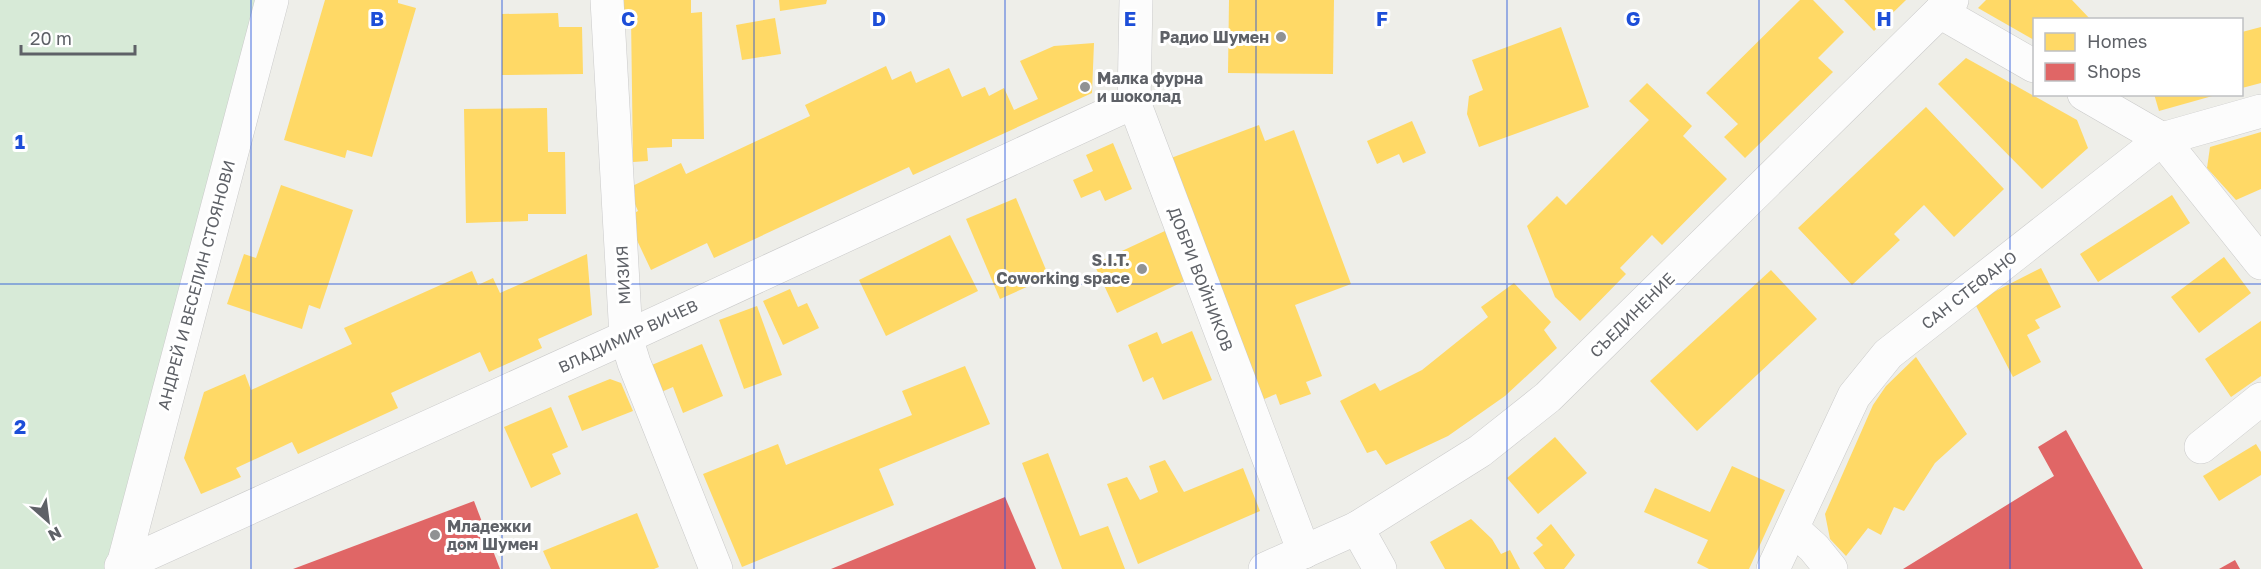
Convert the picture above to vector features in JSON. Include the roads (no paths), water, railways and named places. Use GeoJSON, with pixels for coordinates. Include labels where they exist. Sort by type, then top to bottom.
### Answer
{"type":"FeatureCollection","features":[{"type":"Feature","properties":{"kind":"street","name":"АНДРЕЙ И ВЕСЕЛИН СТОЯНОВИ"},"geometry":{"type":"LineString","coordinates":[[121,568],[272,0]]}},
{"type":"Feature","properties":{"kind":"street","name":"МИЗИЯ"},"geometry":{"type":"LineString","coordinates":[[607,0],[626,337],[634,363],[716,569]]}},
{"type":"Feature","properties":{"kind":"street","name":"ДОБРИ ВОЙНИКОВ"},"geometry":{"type":"LineString","coordinates":[[1136,0],[1134,102],[1304,552]]}},
{"type":"Feature","properties":{"kind":"street"},"geometry":{"type":"LineString","coordinates":[[1946,6],[2033,65]]}},
{"type":"Feature","properties":{"kind":"street","name":"СЪЕДИНЕНИЕ"},"geometry":{"type":"LineString","coordinates":[[1265,569],[1357,528],[1480,451],[1548,397],[1946,6]]}},
{"type":"Feature","properties":{"kind":"street"},"geometry":{"type":"LineString","coordinates":[[2087,96],[2162,139],[2261,263]]}},
{"type":"Feature","properties":{"kind":"street","name":"ВЛАДИМИР ВИЧЕВ"},"geometry":{"type":"LineString","coordinates":[[121,568],[1134,102]]}},
{"type":"Feature","properties":{"kind":"street","name":"САН СТЕФАНО"},"geometry":{"type":"LineString","coordinates":[[1773,569],[1854,396],[1888,354],[2162,139],[2261,111]]}},
{"type":"Feature","properties":{"kind":"street"},"geometry":{"type":"LineString","coordinates":[[2201,447],[2261,399]]}},
{"type":"Feature","properties":{"kind":"street"},"geometry":{"type":"LineString","coordinates":[[1357,528],[1380,569]]}},
{"type":"Feature","properties":{"kind":"street"},"geometry":{"type":"LineString","coordinates":[[1793,529],[1814,548],[1831,569]]}},
{"type":"Feature","properties":{"kind":"place","name":"Радио Шумен"},"geometry":{"type":"Point","coordinates":[1281,37]}},
{"type":"Feature","properties":{"kind":"place","name":"Малка фурна и шоколад"},"geometry":{"type":"Point","coordinates":[1085,87]}},
{"type":"Feature","properties":{"kind":"place","name":"S.I.T. Coworking space"},"geometry":{"type":"Point","coordinates":[1142,269]}},
{"type":"Feature","properties":{"kind":"place","name":"Младежки дом Шумен"},"geometry":{"type":"Point","coordinates":[435,535]}}]}
